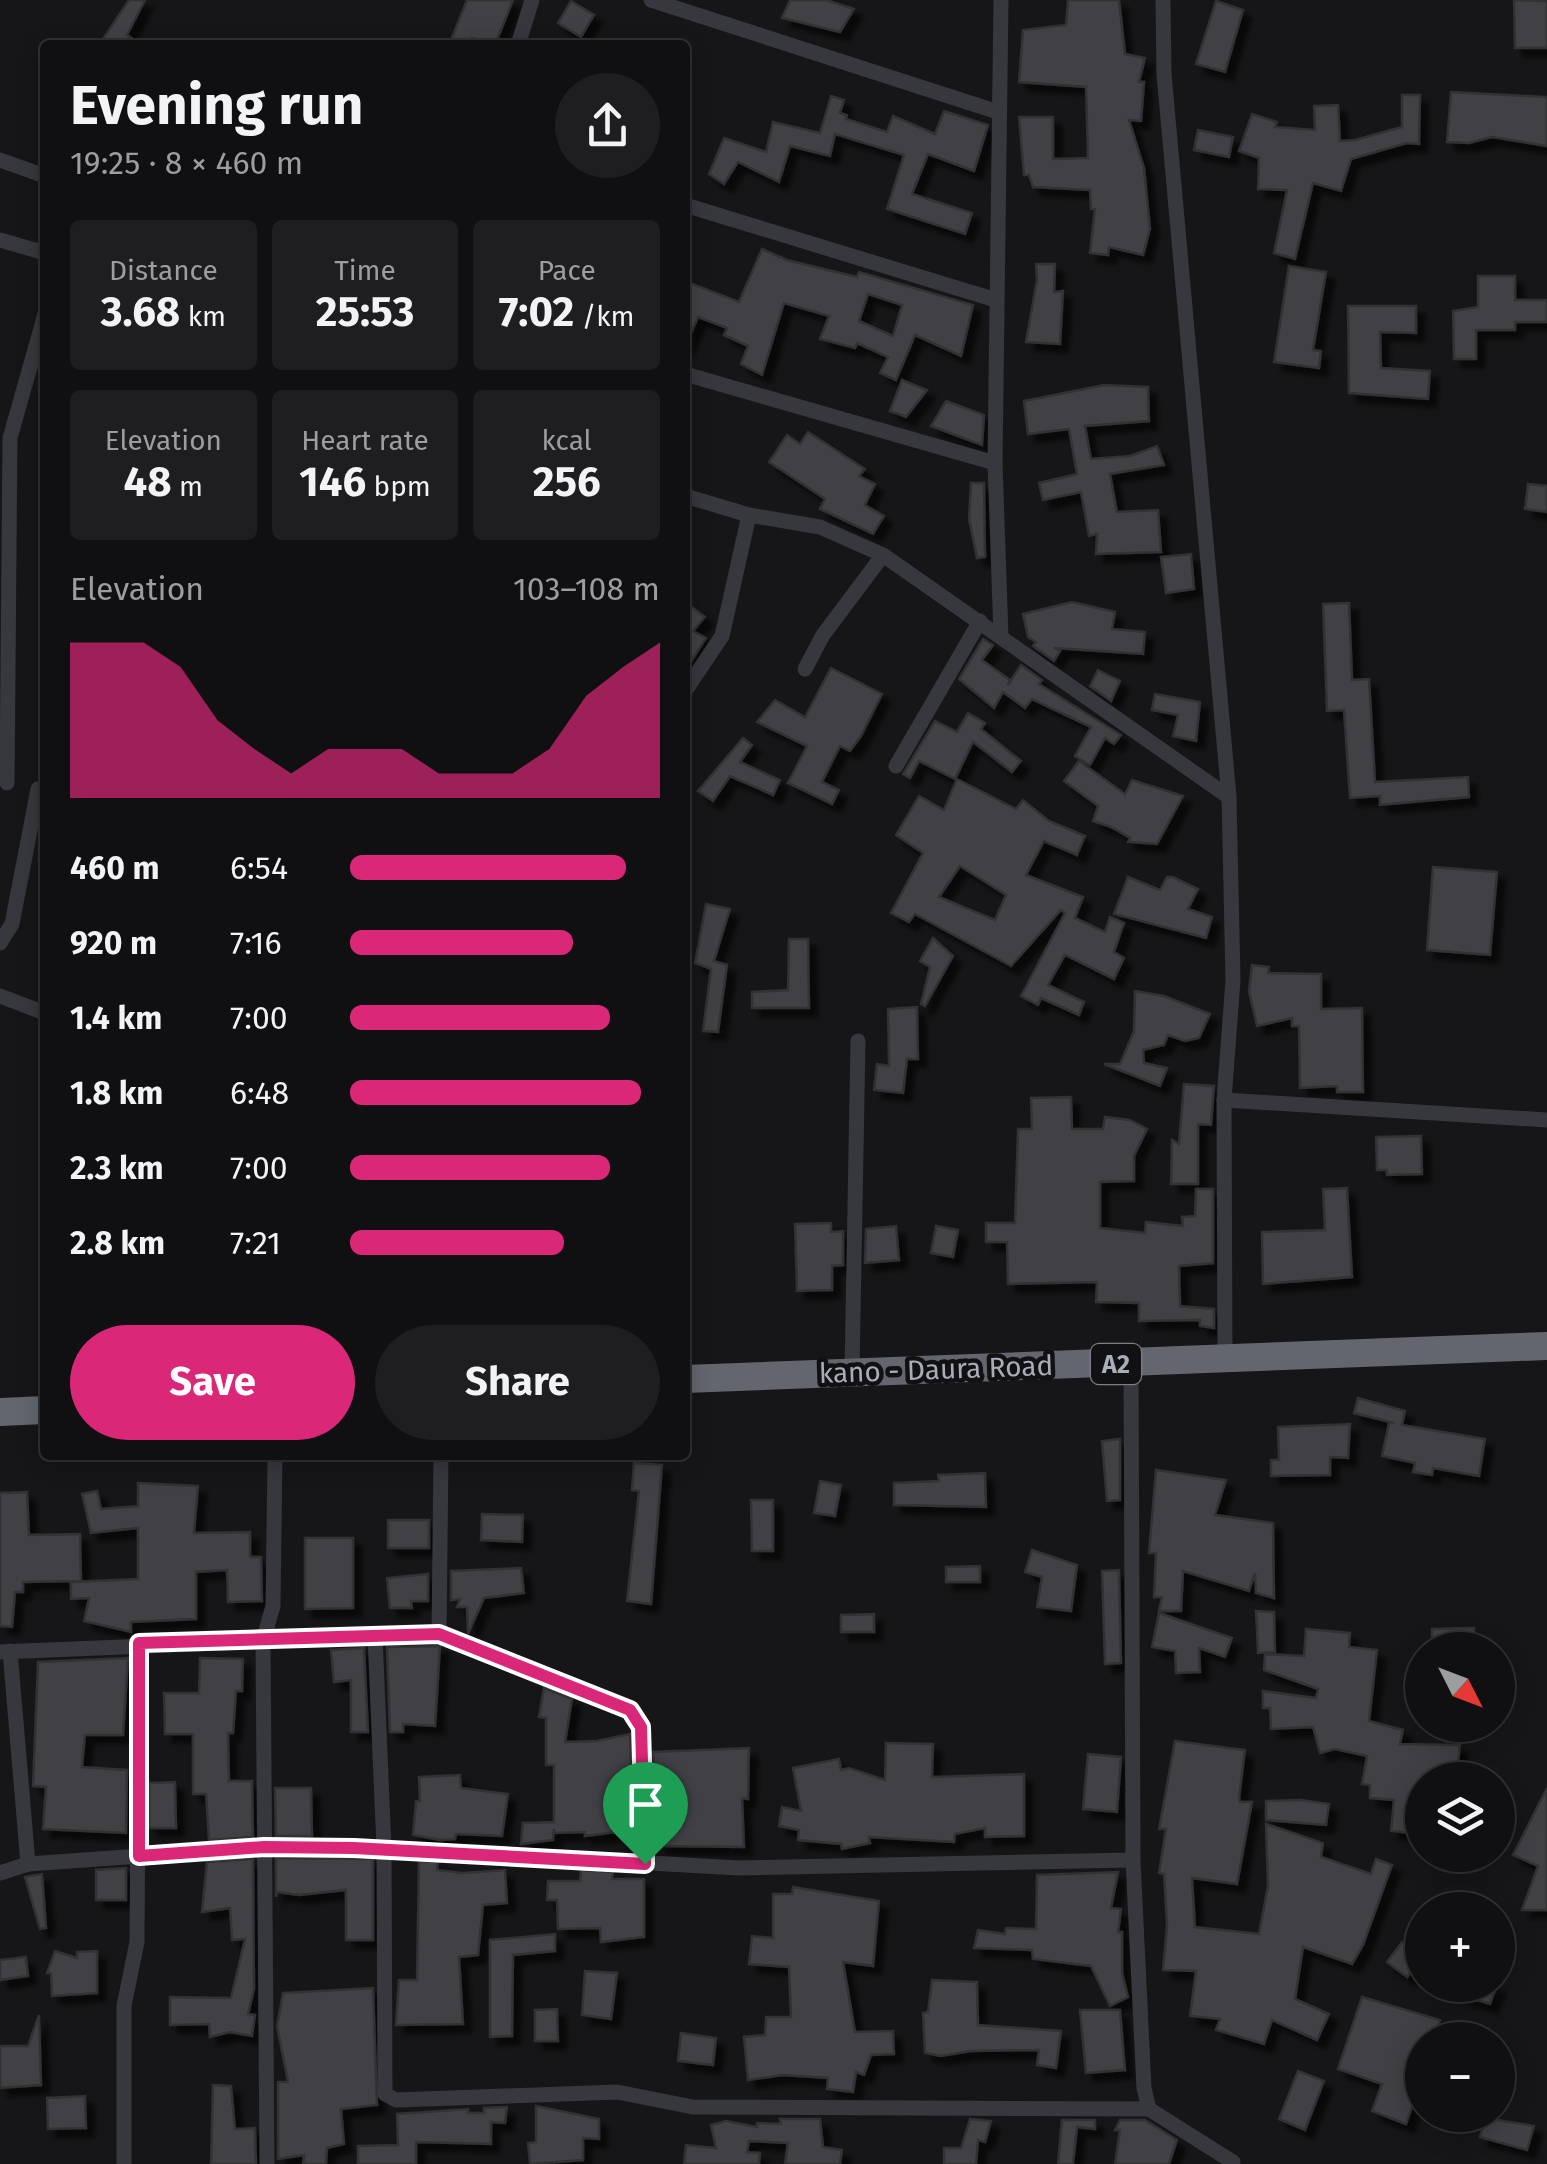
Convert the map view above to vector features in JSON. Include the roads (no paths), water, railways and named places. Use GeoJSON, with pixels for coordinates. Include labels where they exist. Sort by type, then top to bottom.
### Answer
{"type":"FeatureCollection","features":[{"type":"Feature","properties":{"kind":"highway","name":"kano - Daura Road"},"geometry":{"type":"LineString","coordinates":[[690,1379],[1547,1346]]}},
{"type":"Feature","properties":{"kind":"highway"},"geometry":{"type":"LineString","coordinates":[[0,1412],[40,1410]]}},
{"type":"Feature","properties":{"kind":"street"},"geometry":{"type":"LineString","coordinates":[[520,40],[532,0]]}},
{"type":"Feature","properties":{"kind":"street"},"geometry":{"type":"LineString","coordinates":[[652,0],[998,112]]}},
{"type":"Feature","properties":{"kind":"street"},"geometry":{"type":"LineString","coordinates":[[1001,0],[996,300],[1001,636]]}},
{"type":"Feature","properties":{"kind":"street"},"geometry":{"type":"LineString","coordinates":[[1164,0],[1166,93],[1229,796],[1233,980],[1224,1100],[1225,1359]]}},
{"type":"Feature","properties":{"kind":"street"},"geometry":{"type":"LineString","coordinates":[[0,160],[40,174]]}},
{"type":"Feature","properties":{"kind":"street"},"geometry":{"type":"LineString","coordinates":[[690,207],[996,300]]}},
{"type":"Feature","properties":{"kind":"street"},"geometry":{"type":"LineString","coordinates":[[0,240],[40,252]]}},
{"type":"Feature","properties":{"kind":"street"},"geometry":{"type":"LineString","coordinates":[[40,332],[10,438],[3,783],[40,789]]}},
{"type":"Feature","properties":{"kind":"street"},"geometry":{"type":"LineString","coordinates":[[690,375],[996,464]]}},
{"type":"Feature","properties":{"kind":"street"},"geometry":{"type":"LineString","coordinates":[[690,498],[748,515],[820,527],[883,555],[1229,796]]}},
{"type":"Feature","properties":{"kind":"street"},"geometry":{"type":"LineString","coordinates":[[690,683],[722,636],[748,515]]}},
{"type":"Feature","properties":{"kind":"street"},"geometry":{"type":"LineString","coordinates":[[804,669],[823,635],[883,555]]}},
{"type":"Feature","properties":{"kind":"street"},"geometry":{"type":"LineString","coordinates":[[896,766],[980,621]]}},
{"type":"Feature","properties":{"kind":"street"},"geometry":{"type":"LineString","coordinates":[[1,944],[12,924],[40,798]]}},
{"type":"Feature","properties":{"kind":"street"},"geometry":{"type":"LineString","coordinates":[[0,996],[40,1012]]}},
{"type":"Feature","properties":{"kind":"street"},"geometry":{"type":"LineString","coordinates":[[852,1370],[858,1041]]}},
{"type":"Feature","properties":{"kind":"street"},"geometry":{"type":"LineString","coordinates":[[1224,1100],[1547,1120]]}},
{"type":"Feature","properties":{"kind":"street"},"geometry":{"type":"LineString","coordinates":[[1130,1363],[1133,1860],[1138,2023],[1149,2109]]}},
{"type":"Feature","properties":{"kind":"street"},"geometry":{"type":"LineString","coordinates":[[268,2164],[263,1641],[273,1606],[276,1460]]}},
{"type":"Feature","properties":{"kind":"street"},"geometry":{"type":"LineString","coordinates":[[439,1634],[442,1460]]}},
{"type":"Feature","properties":{"kind":"street"},"geometry":{"type":"LineString","coordinates":[[28,1864],[5,1652],[139,1643],[439,1634],[630,1710],[641,1727],[645,1864]]}},
{"type":"Feature","properties":{"kind":"street"},"geometry":{"type":"LineString","coordinates":[[375,1636],[384,1848],[385,2094],[396,2100],[617,2092],[642,2100],[712,2108],[1149,2109],[1233,2162]]}},
{"type":"Feature","properties":{"kind":"street"},"geometry":{"type":"LineString","coordinates":[[124,2164],[124,2006],[136,1942],[139,1856],[139,1643]]}},
{"type":"Feature","properties":{"kind":"street"},"geometry":{"type":"LineString","coordinates":[[0,1770],[20,1769]]}},
{"type":"Feature","properties":{"kind":"street"},"geometry":{"type":"LineString","coordinates":[[0,1873],[28,1864],[264,1847],[384,1848],[738,1868],[1133,1860]]}}]}
